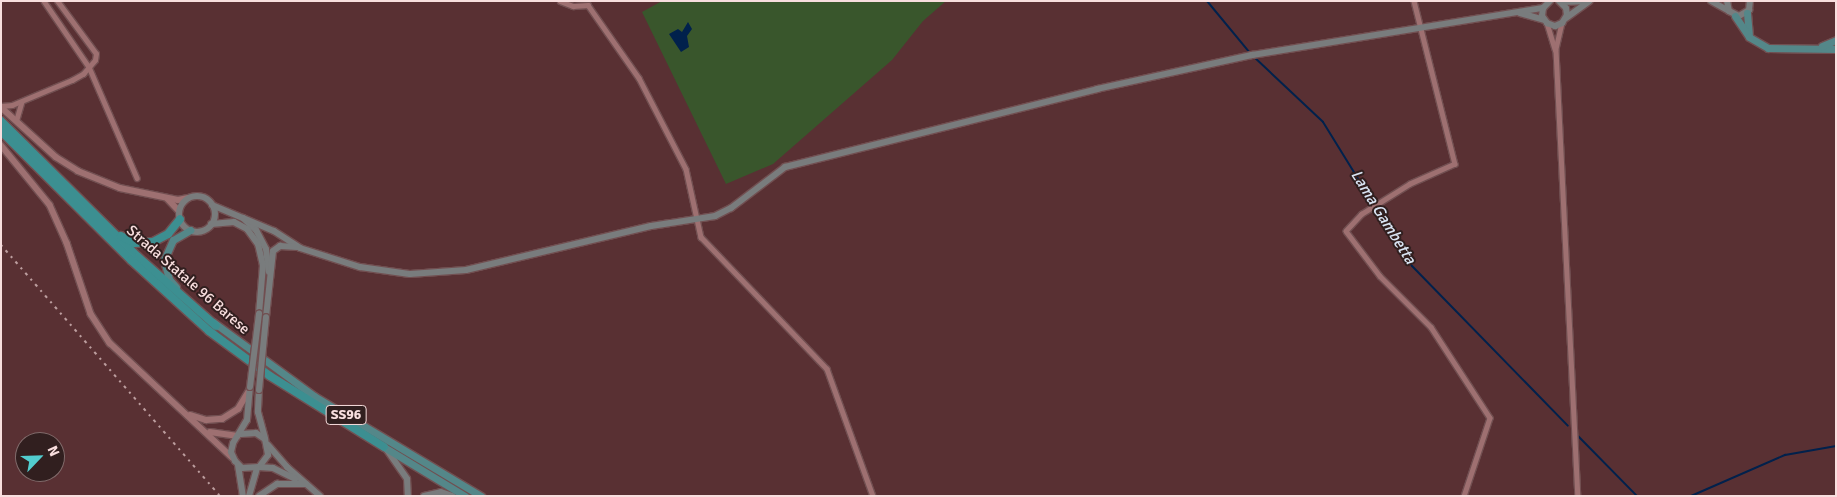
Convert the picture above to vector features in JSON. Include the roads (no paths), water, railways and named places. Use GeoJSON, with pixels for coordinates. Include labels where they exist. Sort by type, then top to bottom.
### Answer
{"type":"FeatureCollection","features":[{"type":"Feature","properties":{"kind":"highway","name":"Strada Statale 96 Barese"},"geometry":{"type":"LineString","coordinates":[[1,121],[100,220],[216,326]]}},
{"type":"Feature","properties":{"kind":"highway","name":"Strada Statale 96 Barese"},"geometry":{"type":"LineString","coordinates":[[1,132],[131,260],[209,330],[286,386],[384,447]]}},
{"type":"Feature","properties":{"kind":"highway"},"geometry":{"type":"LineString","coordinates":[[100,220],[124,239],[143,244],[161,238],[180,215]]}},
{"type":"Feature","properties":{"kind":"main road"},"geometry":{"type":"LineString","coordinates":[[242,496],[238,465],[232,457],[233,443],[239,435],[250,411],[250,386],[271,255],[276,248],[300,248],[377,270],[448,273],[651,226],[697,220],[727,211],[785,167],[1195,67],[1518,13],[1543,8],[1550,1]]}},
{"type":"Feature","properties":{"kind":"main road"},"geometry":{"type":"LineString","coordinates":[[1560,2],[1584,1]]}},
{"type":"Feature","properties":{"kind":"main road"},"geometry":{"type":"LineString","coordinates":[[1518,13],[1554,26],[1564,21],[1589,1]]}},
{"type":"Feature","properties":{"kind":"main road"},"geometry":{"type":"LineString","coordinates":[[1710,1],[1732,14]]}},
{"type":"Feature","properties":{"kind":"main road"},"geometry":{"type":"LineString","coordinates":[[1727,1],[1732,14],[1749,37],[1768,48],[1818,47],[1836,49]]}},
{"type":"Feature","properties":{"kind":"main road"},"geometry":{"type":"LineString","coordinates":[[1732,14],[1759,1]]}},
{"type":"Feature","properties":{"kind":"main road"},"geometry":{"type":"LineString","coordinates":[[1560,2],[1566,8],[1564,21]]}},
{"type":"Feature","properties":{"kind":"main road"},"geometry":{"type":"LineString","coordinates":[[1749,7],[1749,37]]}},
{"type":"Feature","properties":{"kind":"main road"},"geometry":{"type":"LineString","coordinates":[[1543,8],[1545,22]]}},
{"type":"Feature","properties":{"kind":"main road"},"geometry":{"type":"LineString","coordinates":[[1818,47],[1836,40]]}},
{"type":"Feature","properties":{"kind":"main road"},"geometry":{"type":"LineString","coordinates":[[190,230],[180,215],[188,198],[203,198],[212,205],[268,228],[300,248]]}},
{"type":"Feature","properties":{"kind":"main road"},"geometry":{"type":"LineString","coordinates":[[211,224],[214,213],[212,205]]}},
{"type":"Feature","properties":{"kind":"main road"},"geometry":{"type":"LineString","coordinates":[[243,218],[262,239],[269,272]]}},
{"type":"Feature","properties":{"kind":"main road"},"geometry":{"type":"LineString","coordinates":[[216,326],[176,288],[165,270],[167,249],[173,240],[190,230],[202,231],[211,224],[227,221],[240,224],[258,244],[263,265],[258,412],[266,442],[266,460],[258,468],[250,496]]}},
{"type":"Feature","properties":{"kind":"main road","name":"Strada Statale 96 Barese"},"geometry":{"type":"LineString","coordinates":[[216,326],[314,396],[481,496]]}},
{"type":"Feature","properties":{"kind":"main road"},"geometry":{"type":"LineString","coordinates":[[239,435],[251,432],[266,442],[320,496]]}},
{"type":"Feature","properties":{"kind":"main road"},"geometry":{"type":"LineString","coordinates":[[384,447],[407,478],[408,496]]}},
{"type":"Feature","properties":{"kind":"main road","name":"Strada Statale 96 Barese"},"geometry":{"type":"LineString","coordinates":[[384,447],[465,496]]}},
{"type":"Feature","properties":{"kind":"main road"},"geometry":{"type":"LineString","coordinates":[[238,465],[278,470],[306,484]]}},
{"type":"Feature","properties":{"kind":"main road"},"geometry":{"type":"LineString","coordinates":[[259,496],[278,484],[306,484]]}},
{"type":"Feature","properties":{"kind":"main road"},"geometry":{"type":"LineString","coordinates":[[424,496],[441,492],[452,496]]}},
{"type":"Feature","properties":{"kind":"street"},"geometry":{"type":"LineString","coordinates":[[44,1],[89,67],[137,178]]}},
{"type":"Feature","properties":{"kind":"street"},"geometry":{"type":"LineString","coordinates":[[57,1],[96,54],[83,74],[22,101],[1,106],[16,122],[56,157],[78,171],[120,188],[166,198],[188,198]]}},
{"type":"Feature","properties":{"kind":"street"},"geometry":{"type":"LineString","coordinates":[[560,1],[573,6],[588,5],[639,78],[683,162],[701,237],[827,369],[873,496]]}},
{"type":"Feature","properties":{"kind":"street"},"geometry":{"type":"LineString","coordinates":[[1414,1],[1455,164],[1403,188],[1362,214],[1346,231],[1380,276],[1430,327],[1490,418],[1464,496]]}},
{"type":"Feature","properties":{"kind":"street"},"geometry":{"type":"LineString","coordinates":[[1564,21],[1556,50],[1578,496]]}},
{"type":"Feature","properties":{"kind":"street"},"geometry":{"type":"LineString","coordinates":[[1545,22],[1556,50]]}},
{"type":"Feature","properties":{"kind":"street"},"geometry":{"type":"LineString","coordinates":[[16,122],[17,108],[22,101]]}},
{"type":"Feature","properties":{"kind":"street"},"geometry":{"type":"LineString","coordinates":[[1,145],[22,167],[50,206],[67,243],[82,294],[100,329],[118,353],[232,457]]}},
{"type":"Feature","properties":{"kind":"street"},"geometry":{"type":"LineString","coordinates":[[166,198],[180,215]]}},
{"type":"Feature","properties":{"kind":"street"},"geometry":{"type":"LineString","coordinates":[[184,413],[206,420],[222,419],[238,409],[250,386]]}},
{"type":"Feature","properties":{"kind":"street"},"geometry":{"type":"LineString","coordinates":[[205,431],[222,436],[239,435]]}},
{"type":"Feature","properties":{"kind":"water"},"geometry":{"type":"Polygon","coordinates":[[[688,22],[692,29],[687,36],[689,47],[681,52],[669,34],[678,29],[682,32],[688,22]]]}},
{"type":"Feature","properties":{"kind":"waterway","name":"Lama Gambetta"},"geometry":{"type":"LineString","coordinates":[[1207,1],[1250,53]]}},
{"type":"Feature","properties":{"kind":"waterway","name":"Lama Gambetta"},"geometry":{"type":"LineString","coordinates":[[1253,56],[1323,122],[1412,266],[1568,426]]}},
{"type":"Feature","properties":{"kind":"waterway","name":"Lama Gambetta"},"geometry":{"type":"LineString","coordinates":[[1578,436],[1637,496]]}},
{"type":"Feature","properties":{"kind":"waterway","name":"Lama Gambetta"},"geometry":{"type":"LineString","coordinates":[[1691,496],[1785,455],[1836,446]]}},
{"type":"Feature","properties":{"kind":"railway"},"geometry":{"type":"LineString","coordinates":[[1,245],[220,496]]}}]}
